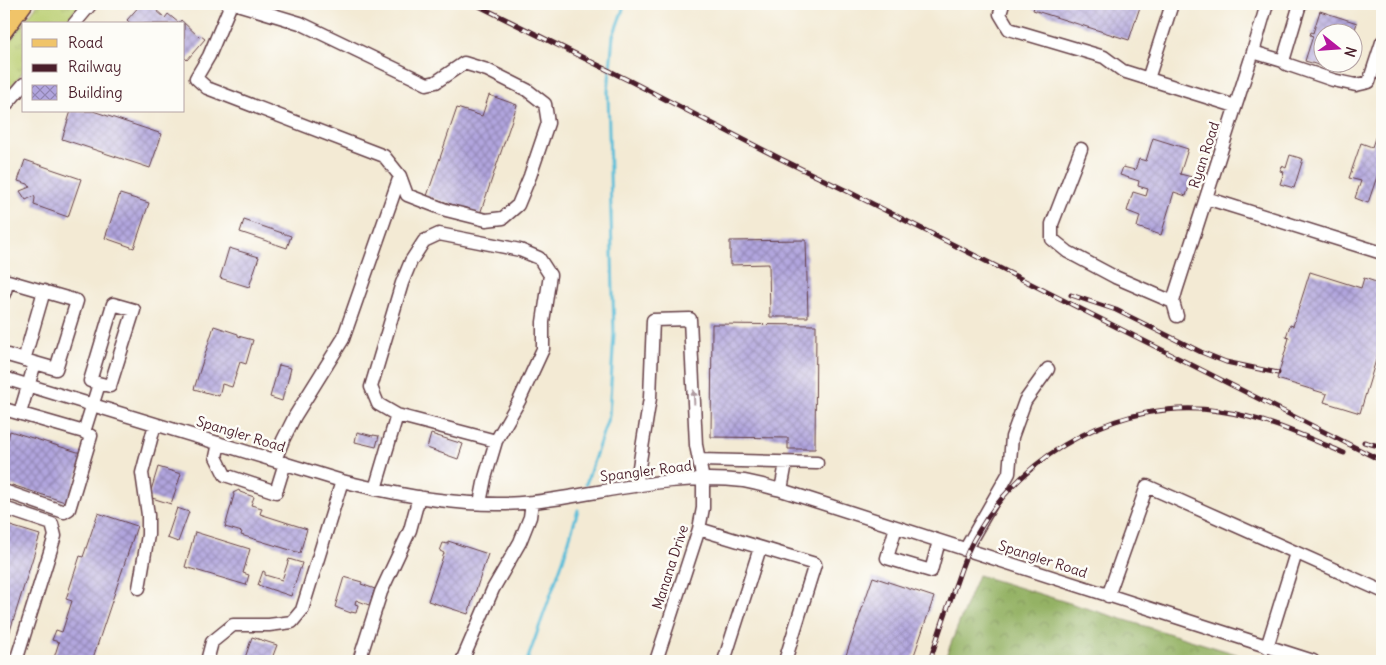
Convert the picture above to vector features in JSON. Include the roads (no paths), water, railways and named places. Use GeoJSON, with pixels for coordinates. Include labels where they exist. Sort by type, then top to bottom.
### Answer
{"type":"FeatureCollection","features":[{"type":"Feature","properties":{"kind":"main road"},"geometry":{"type":"LineString","coordinates":[[4,31],[24,4]]}},
{"type":"Feature","properties":{"kind":"street"},"geometry":{"type":"LineString","coordinates":[[76,22],[91,4]]}},
{"type":"Feature","properties":{"kind":"street"},"geometry":{"type":"LineString","coordinates":[[232,4],[209,56],[196,78],[207,88],[384,156],[400,176],[407,195],[446,210],[486,220],[503,218],[518,205],[548,123],[544,104],[527,90],[487,70],[464,63],[436,82],[427,84],[300,23],[237,4]]}},
{"type":"Feature","properties":{"kind":"street"},"geometry":{"type":"LineString","coordinates":[[1003,4],[1000,14],[1009,29],[1104,57],[1123,72],[1235,106]]}},
{"type":"Feature","properties":{"kind":"street"},"geometry":{"type":"LineString","coordinates":[[1148,79],[1172,4]]}},
{"type":"Feature","properties":{"kind":"street","name":"Ryan Road"},"geometry":{"type":"LineString","coordinates":[[1173,302],[1267,4]]}},
{"type":"Feature","properties":{"kind":"street"},"geometry":{"type":"LineString","coordinates":[[1283,61],[1300,4]]}},
{"type":"Feature","properties":{"kind":"street"},"geometry":{"type":"LineString","coordinates":[[1253,52],[1333,80],[1356,85],[1369,82],[1382,42]]}},
{"type":"Feature","properties":{"kind":"street"},"geometry":{"type":"LineString","coordinates":[[4,108],[22,86]]}},
{"type":"Feature","properties":{"kind":"street"},"geometry":{"type":"LineString","coordinates":[[1081,149],[1052,224],[1052,239],[1068,252],[1115,277],[1173,302],[1177,316]]}},
{"type":"Feature","properties":{"kind":"street"},"geometry":{"type":"LineString","coordinates":[[219,443],[216,457],[225,475],[276,492],[283,440],[295,416],[343,339],[400,176]]}},
{"type":"Feature","properties":{"kind":"street"},"geometry":{"type":"LineString","coordinates":[[1206,198],[1382,253]]}},
{"type":"Feature","properties":{"kind":"street"},"geometry":{"type":"LineString","coordinates":[[480,503],[496,441],[519,401],[543,349],[543,322],[550,274],[539,258],[520,250],[440,234],[424,241],[402,283],[370,388],[378,404],[397,416],[496,441]]}},
{"type":"Feature","properties":{"kind":"street"},"geometry":{"type":"LineString","coordinates":[[4,294],[8,281],[77,301],[56,369],[4,354]]}},
{"type":"Feature","properties":{"kind":"street"},"geometry":{"type":"LineString","coordinates":[[20,413],[28,386],[29,362],[44,291]]}},
{"type":"Feature","properties":{"kind":"street"},"geometry":{"type":"LineString","coordinates":[[113,304],[134,310],[110,386],[99,384],[90,381],[113,304]]}},
{"type":"Feature","properties":{"kind":"street","name":"Manana Drive"},"geometry":{"type":"LineString","coordinates":[[636,486],[650,398],[653,320],[690,318],[696,445],[704,480],[703,508],[656,661]]}},
{"type":"Feature","properties":{"kind":"street"},"geometry":{"type":"LineString","coordinates":[[965,550],[1009,473],[1012,437],[1025,401],[1048,369]]}},
{"type":"Feature","properties":{"kind":"street","name":"Spangler Road"},"geometry":{"type":"LineString","coordinates":[[4,378],[342,481],[419,497],[456,502],[532,502],[679,480],[744,481],[780,490],[1313,661]]}},
{"type":"Feature","properties":{"kind":"street"},"geometry":{"type":"LineString","coordinates":[[84,432],[99,384]]}},
{"type":"Feature","properties":{"kind":"street"},"geometry":{"type":"LineString","coordinates":[[4,409],[84,432],[91,436],[69,509],[64,512],[4,491]]}},
{"type":"Feature","properties":{"kind":"street"},"geometry":{"type":"LineString","coordinates":[[375,489],[397,416]]}},
{"type":"Feature","properties":{"kind":"street"},"geometry":{"type":"LineString","coordinates":[[139,588],[148,535],[148,515],[142,473],[155,424]]}},
{"type":"Feature","properties":{"kind":"street"},"geometry":{"type":"LineString","coordinates":[[700,460],[817,463]]}},
{"type":"Feature","properties":{"kind":"street"},"geometry":{"type":"LineString","coordinates":[[780,490],[786,463]]}},
{"type":"Feature","properties":{"kind":"street"},"geometry":{"type":"LineString","coordinates":[[206,661],[212,642],[233,625],[270,625],[292,622],[302,610],[342,481]]}},
{"type":"Feature","properties":{"kind":"street"},"geometry":{"type":"LineString","coordinates":[[1108,596],[1147,486],[1382,591]]}},
{"type":"Feature","properties":{"kind":"street"},"geometry":{"type":"LineString","coordinates":[[359,661],[381,592],[410,530],[419,497]]}},
{"type":"Feature","properties":{"kind":"street"},"geometry":{"type":"LineString","coordinates":[[462,661],[493,589],[520,542],[530,517],[532,502]]}},
{"type":"Feature","properties":{"kind":"street"},"geometry":{"type":"LineString","coordinates":[[4,508],[52,524],[55,536],[16,661]]}},
{"type":"Feature","properties":{"kind":"street"},"geometry":{"type":"LineString","coordinates":[[896,527],[887,558],[931,571],[939,541]]}},
{"type":"Feature","properties":{"kind":"street"},"geometry":{"type":"LineString","coordinates":[[698,529],[815,564],[786,661]]}},
{"type":"Feature","properties":{"kind":"street"},"geometry":{"type":"LineString","coordinates":[[724,661],[760,548]]}},
{"type":"Feature","properties":{"kind":"street"},"geometry":{"type":"LineString","coordinates":[[1267,647],[1296,553]]}},
{"type":"Feature","properties":{"kind":"waterway"},"geometry":{"type":"LineString","coordinates":[[586,484],[609,415],[614,334],[608,91],[613,36],[625,4]]}},
{"type":"Feature","properties":{"kind":"waterway"},"geometry":{"type":"LineString","coordinates":[[527,661],[563,560],[578,510]]}},
{"type":"Feature","properties":{"kind":"railway"},"geometry":{"type":"LineString","coordinates":[[475,4],[1382,461]]}},
{"type":"Feature","properties":{"kind":"railway"},"geometry":{"type":"LineString","coordinates":[[1071,295],[1116,310],[1201,352],[1226,362],[1278,373]]}},
{"type":"Feature","properties":{"kind":"railway"},"geometry":{"type":"LineString","coordinates":[[930,661],[964,561],[977,534],[997,504],[1021,478],[1049,455],[1080,436],[1113,422],[1148,413],[1183,409],[1219,411],[1267,422],[1344,453]]}},
{"type":"Feature","properties":{"kind":"railway"},"geometry":{"type":"LineString","coordinates":[[1364,442],[1382,447]]}}]}
